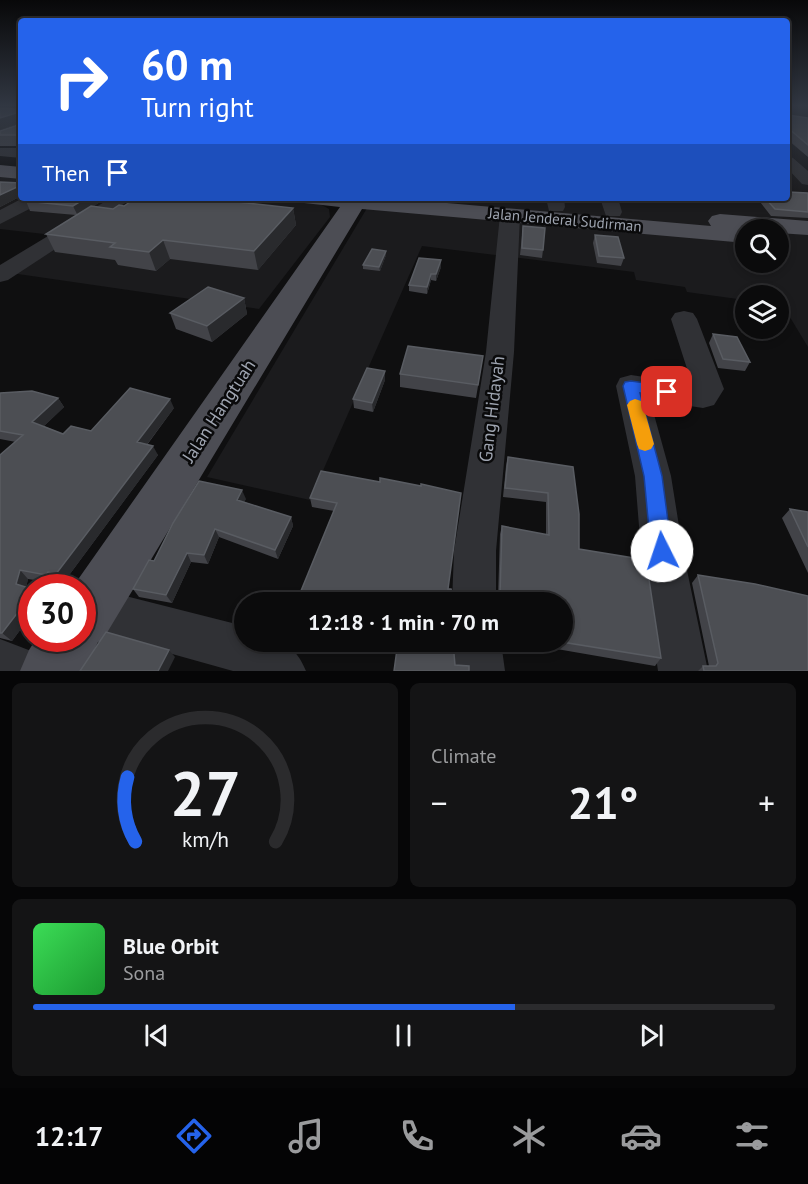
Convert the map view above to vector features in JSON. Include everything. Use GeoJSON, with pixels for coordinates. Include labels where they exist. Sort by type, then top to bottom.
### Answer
{"type":"FeatureCollection","features":[{"type":"Feature","properties":{"kind":"main road"},"geometry":{"type":"LineString","coordinates":[[0,160],[18,162]]}},
{"type":"Feature","properties":{"kind":"main road"},"geometry":{"type":"LineString","coordinates":[[0,171],[18,173]]}},
{"type":"Feature","properties":{"kind":"main road","name":"Jalan Jenderal Sudirman"},"geometry":{"type":"LineString","coordinates":[[344,201],[611,205],[808,228]]}},
{"type":"Feature","properties":{"kind":"main road","name":"Jalan Jenderal Sudirman"},"geometry":{"type":"LineString","coordinates":[[471,201],[735,235]]}},
{"type":"Feature","properties":{"kind":"main road","name":"Jalan Hangtuah"},"geometry":{"type":"LineString","coordinates":[[96,600],[355,202]]}},
{"type":"Feature","properties":{"kind":"main road"},"geometry":{"type":"LineString","coordinates":[[789,240],[808,241]]}},
{"type":"Feature","properties":{"kind":"main road","name":"Jalan Hangtuah"},"geometry":{"type":"LineString","coordinates":[[50,671],[62,652]]}},
{"type":"Feature","properties":{"kind":"street"},"geometry":{"type":"LineString","coordinates":[[0,152],[18,153]]}},
{"type":"Feature","properties":{"kind":"street"},"geometry":{"type":"LineString","coordinates":[[790,163],[808,180]]}},
{"type":"Feature","properties":{"kind":"street"},"geometry":{"type":"LineString","coordinates":[[0,218],[31,201]]}},
{"type":"Feature","properties":{"kind":"street"},"geometry":{"type":"LineString","coordinates":[[0,276],[119,201]]}},
{"type":"Feature","properties":{"kind":"street"},"geometry":{"type":"LineString","coordinates":[[235,212],[247,201]]}},
{"type":"Feature","properties":{"kind":"street","name":"Gang Hidayah"},"geometry":{"type":"LineString","coordinates":[[474,592],[475,551],[500,352],[507,205]]}},
{"type":"Feature","properties":{"kind":"street"},"geometry":{"type":"LineString","coordinates":[[683,671],[662,551],[653,476],[631,386],[702,397],[709,389],[684,319]]}},
{"type":"Feature","properties":{"kind":"street"},"geometry":{"type":"LineString","coordinates":[[96,626],[251,652],[281,671]]}},
{"type":"Feature","properties":{"kind":"street"},"geometry":{"type":"LineString","coordinates":[[478,652],[480,671]]}},
{"type":"Feature","properties":{"kind":"street"},"geometry":{"type":"LineString","coordinates":[[0,663],[22,671]]}},
{"type":"Feature","properties":{"kind":"shaded area"},"geometry":{"type":"Polygon","coordinates":[[[790,137],[808,137],[808,347],[789,316],[789,285],[735,285],[735,299],[687,292],[685,287],[636,280],[634,272],[422,246],[310,500],[207,477],[371,201],[790,201],[790,137]]]}},
{"type":"Feature","properties":{"kind":"shaded area"},"geometry":{"type":"Polygon","coordinates":[[[0,171],[18,174],[18,201],[116,201],[62,236],[0,229],[0,171]]]}},
{"type":"Feature","properties":{"kind":"shaded area"},"geometry":{"type":"Polygon","coordinates":[[[124,201],[285,201],[320,204],[329,209],[330,217],[259,309],[11,273],[124,201]]]}},
{"type":"Feature","properties":{"kind":"building"},"geometry":{"type":"Polygon","coordinates":[[[799,137],[808,137],[808,145],[799,137]]]}},
{"type":"Feature","properties":{"kind":"building"},"geometry":{"type":"Polygon","coordinates":[[[0,182],[18,183],[18,187],[0,195],[0,182]]]}},
{"type":"Feature","properties":{"kind":"building"},"geometry":{"type":"Polygon","coordinates":[[[790,192],[808,193],[808,212],[775,209],[768,201],[790,201],[790,192]]]}},
{"type":"Feature","properties":{"kind":"building"},"geometry":{"type":"Polygon","coordinates":[[[26,201],[81,201],[73,206],[26,201]]]}},
{"type":"Feature","properties":{"kind":"building"},"geometry":{"type":"Polygon","coordinates":[[[132,201],[227,201],[293,208],[254,251],[163,240],[149,252],[110,247],[115,243],[46,234],[91,206],[113,209],[119,205],[124,206],[132,201]]]}},
{"type":"Feature","properties":{"kind":"building"},"geometry":{"type":"Polygon","coordinates":[[[523,226],[545,228],[543,250],[522,248],[523,226]]]}},
{"type":"Feature","properties":{"kind":"building"},"geometry":{"type":"Polygon","coordinates":[[[595,235],[618,237],[624,258],[599,256],[595,235]]]}},
{"type":"Feature","properties":{"kind":"building"},"geometry":{"type":"Polygon","coordinates":[[[372,249],[386,251],[379,267],[363,265],[372,249]]]}},
{"type":"Feature","properties":{"kind":"building"},"geometry":{"type":"Polygon","coordinates":[[[419,258],[441,260],[436,274],[431,274],[427,287],[409,285],[419,258]]]}},
{"type":"Feature","properties":{"kind":"building"},"geometry":{"type":"Polygon","coordinates":[[[208,287],[244,298],[207,326],[170,313],[208,287]]]}},
{"type":"Feature","properties":{"kind":"building"},"geometry":{"type":"Polygon","coordinates":[[[713,334],[738,339],[750,362],[723,359],[713,334]]]}},
{"type":"Feature","properties":{"kind":"building"},"geometry":{"type":"Polygon","coordinates":[[[408,346],[483,356],[478,385],[400,374],[408,346]]]}},
{"type":"Feature","properties":{"kind":"building"},"geometry":{"type":"Polygon","coordinates":[[[367,368],[385,371],[372,403],[353,399],[367,368]]]}},
{"type":"Feature","properties":{"kind":"building"},"geometry":{"type":"Polygon","coordinates":[[[130,388],[170,399],[137,442],[153,446],[56,574],[20,570],[16,584],[18,585],[18,612],[0,633],[0,455],[23,435],[0,431],[0,393],[32,391],[58,398],[32,422],[63,434],[71,426],[91,431],[130,388]]]}},
{"type":"Feature","properties":{"kind":"building"},"geometry":{"type":"Polygon","coordinates":[[[508,457],[573,467],[579,514],[579,549],[646,560],[661,658],[573,644],[573,592],[500,592],[502,526],[549,535],[548,493],[505,488],[508,457]]]}},
{"type":"Feature","properties":{"kind":"building"},"geometry":{"type":"Polygon","coordinates":[[[321,471],[380,482],[380,478],[421,486],[421,484],[461,493],[448,589],[451,589],[452,592],[301,592],[337,503],[310,498],[321,471]]]}},
{"type":"Feature","properties":{"kind":"building"},"geometry":{"type":"Polygon","coordinates":[[[199,481],[242,490],[237,500],[291,517],[275,550],[215,529],[204,555],[187,553],[166,595],[133,589],[149,560],[154,561],[173,523],[199,481]]]}},
{"type":"Feature","properties":{"kind":"building"},"geometry":{"type":"Polygon","coordinates":[[[790,509],[808,512],[808,547],[790,509]]]}},
{"type":"Feature","properties":{"kind":"building"},"geometry":{"type":"Polygon","coordinates":[[[698,575],[755,584],[808,596],[808,671],[704,671],[703,666],[716,666],[718,663],[698,575]]]}},
{"type":"Feature","properties":{"kind":"building"},"geometry":{"type":"Polygon","coordinates":[[[106,632],[169,650],[158,671],[80,671],[93,652],[96,652],[96,647],[106,632]]]}},
{"type":"Feature","properties":{"kind":"building"},"geometry":{"type":"Polygon","coordinates":[[[397,652],[454,652],[455,665],[469,666],[469,671],[394,671],[397,652]]]}},
{"type":"Feature","properties":{"kind":"slow traffic"},"geometry":{"type":"LineString","coordinates":[[635,405],[645,444]]}},
{"type":"Feature","properties":{"kind":"route"},"geometry":{"type":"LineString","coordinates":[[662,551],[653,476],[631,386],[667,392]]}}]}
